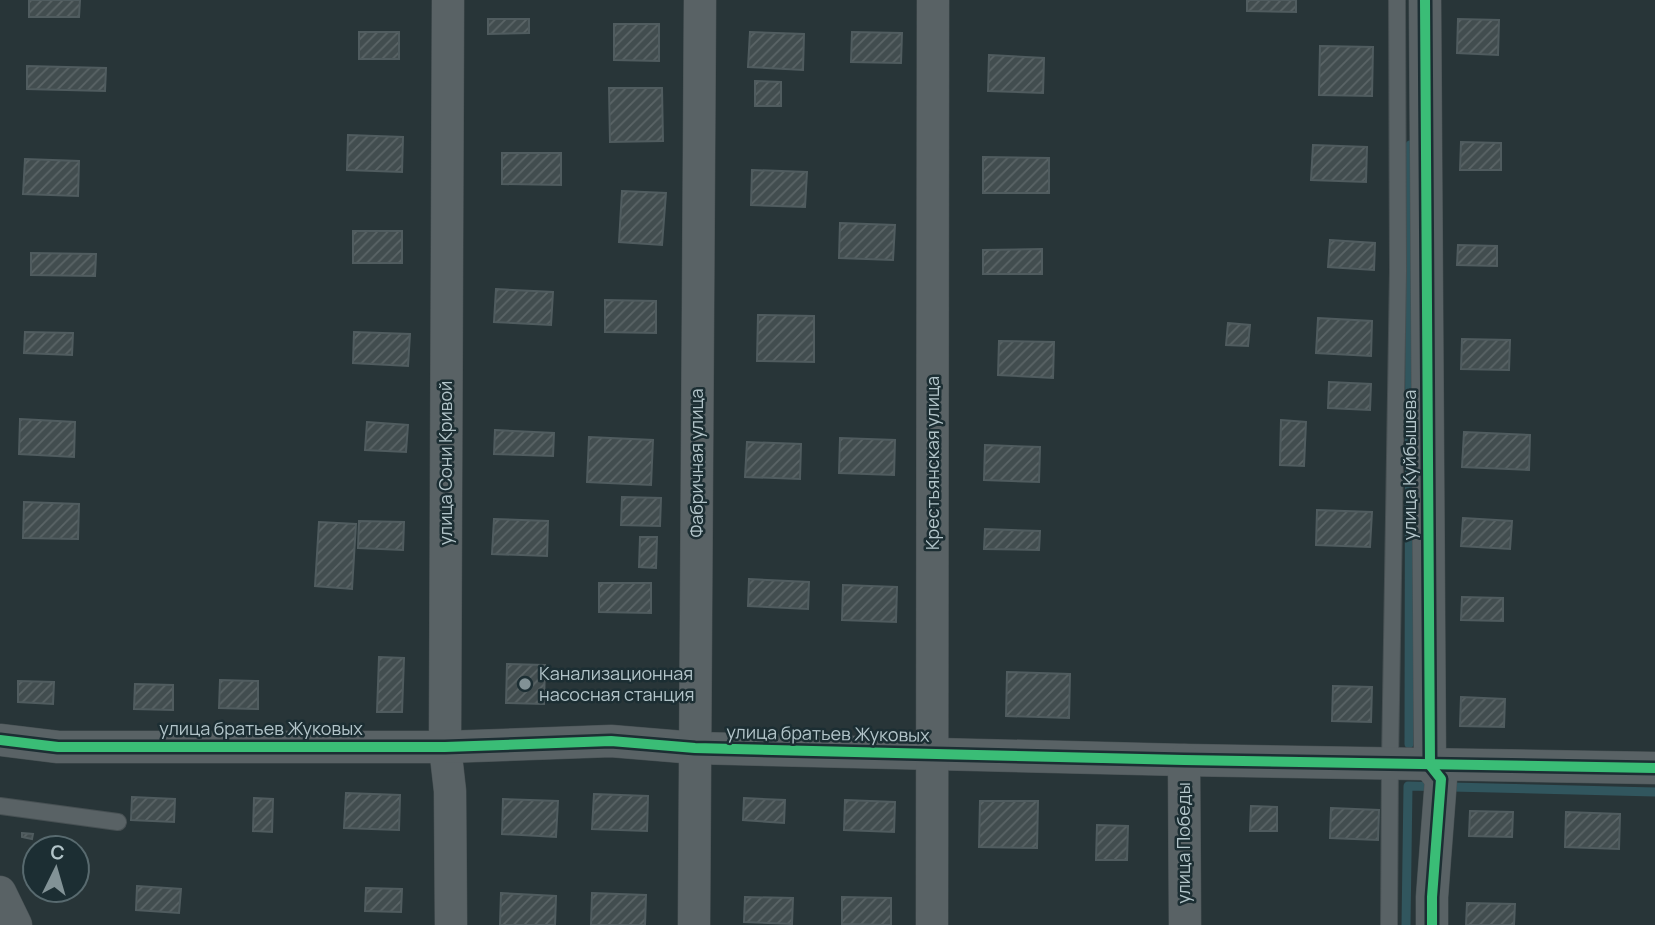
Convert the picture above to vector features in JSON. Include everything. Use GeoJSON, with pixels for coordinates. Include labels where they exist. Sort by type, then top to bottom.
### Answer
{"type":"FeatureCollection","features":[{"type":"Feature","properties":{"kind":"street","name":"улица Сони Кривой"},"geometry":{"type":"LineString","coordinates":[[448,0],[445,747],[450,791],[451,925]]}},
{"type":"Feature","properties":{"kind":"street","name":"Фабричная улица"},"geometry":{"type":"LineString","coordinates":[[694,925],[699,0]]}},
{"type":"Feature","properties":{"kind":"street","name":"Крестьянская улица"},"geometry":{"type":"LineString","coordinates":[[932,925],[933,0]]}},
{"type":"Feature","properties":{"kind":"street","name":"улица Куйбышева"},"geometry":{"type":"LineString","coordinates":[[1424,0],[1430,765],[1441,779],[1432,925]]}},
{"type":"Feature","properties":{"kind":"street","name":"улица братьев Жуковых"},"geometry":{"type":"LineString","coordinates":[[0,740],[58,747],[445,747],[611,741],[695,748],[1655,768]]}},
{"type":"Feature","properties":{"kind":"street","name":"улица Победы"},"geometry":{"type":"LineString","coordinates":[[1184,760],[1185,925]]}},
{"type":"Feature","properties":{"kind":"street"},"geometry":{"type":"LineString","coordinates":[[0,892],[16,925]]}},
{"type":"Feature","properties":{"kind":"lane"},"geometry":{"type":"LineString","coordinates":[[1389,925],[1398,271],[1397,0]]}},
{"type":"Feature","properties":{"kind":"lane"},"geometry":{"type":"LineString","coordinates":[[0,806],[118,822]]}},
{"type":"Feature","properties":{"kind":"building"},"geometry":{"type":"Polygon","coordinates":[[[29,0],[80,0],[79,17],[29,17],[29,0]]]}},
{"type":"Feature","properties":{"kind":"building"},"geometry":{"type":"Polygon","coordinates":[[[1247,0],[1296,0],[1296,12],[1247,11],[1247,0]]]}},
{"type":"Feature","properties":{"kind":"building"},"geometry":{"type":"Polygon","coordinates":[[[488,19],[529,19],[529,33],[488,34],[488,19]]]}},
{"type":"Feature","properties":{"kind":"building"},"geometry":{"type":"Polygon","coordinates":[[[1458,19],[1499,20],[1498,55],[1457,53],[1458,19]]]}},
{"type":"Feature","properties":{"kind":"building"},"geometry":{"type":"Polygon","coordinates":[[[614,24],[659,24],[659,61],[614,60],[614,24]]]}},
{"type":"Feature","properties":{"kind":"building"},"geometry":{"type":"Polygon","coordinates":[[[359,32],[399,32],[399,59],[359,59],[359,32]]]}},
{"type":"Feature","properties":{"kind":"building"},"geometry":{"type":"Polygon","coordinates":[[[750,32],[804,34],[803,70],[748,67],[750,32]]]}},
{"type":"Feature","properties":{"kind":"building"},"geometry":{"type":"Polygon","coordinates":[[[852,32],[902,33],[901,63],[851,62],[852,32]]]}},
{"type":"Feature","properties":{"kind":"building"},"geometry":{"type":"Polygon","coordinates":[[[1320,46],[1373,47],[1372,96],[1319,95],[1320,46]]]}},
{"type":"Feature","properties":{"kind":"building"},"geometry":{"type":"Polygon","coordinates":[[[989,55],[1044,58],[1043,93],[988,91],[989,55]]]}},
{"type":"Feature","properties":{"kind":"building"},"geometry":{"type":"Polygon","coordinates":[[[27,66],[106,68],[105,91],[27,89],[27,66]]]}},
{"type":"Feature","properties":{"kind":"building"},"geometry":{"type":"Polygon","coordinates":[[[755,81],[781,82],[781,106],[755,106],[755,81]]]}},
{"type":"Feature","properties":{"kind":"building"},"geometry":{"type":"Polygon","coordinates":[[[609,88],[662,88],[663,141],[610,142],[609,88]]]}},
{"type":"Feature","properties":{"kind":"building"},"geometry":{"type":"Polygon","coordinates":[[[348,135],[403,137],[402,172],[347,170],[348,135]]]}},
{"type":"Feature","properties":{"kind":"building"},"geometry":{"type":"Polygon","coordinates":[[[1461,142],[1501,143],[1501,170],[1460,170],[1461,142]]]}},
{"type":"Feature","properties":{"kind":"building"},"geometry":{"type":"Polygon","coordinates":[[[1313,145],[1367,147],[1366,182],[1311,180],[1313,145]]]}},
{"type":"Feature","properties":{"kind":"building"},"geometry":{"type":"Polygon","coordinates":[[[502,153],[561,153],[561,185],[502,184],[502,153]]]}},
{"type":"Feature","properties":{"kind":"building"},"geometry":{"type":"Polygon","coordinates":[[[983,157],[1049,158],[1049,193],[983,193],[983,157]]]}},
{"type":"Feature","properties":{"kind":"building"},"geometry":{"type":"Polygon","coordinates":[[[25,159],[79,161],[78,196],[23,194],[25,159]]]}},
{"type":"Feature","properties":{"kind":"building"},"geometry":{"type":"Polygon","coordinates":[[[752,170],[807,172],[805,207],[751,205],[752,170]]]}},
{"type":"Feature","properties":{"kind":"building"},"geometry":{"type":"Polygon","coordinates":[[[622,191],[666,193],[662,245],[619,242],[622,191]]]}},
{"type":"Feature","properties":{"kind":"building"},"geometry":{"type":"Polygon","coordinates":[[[840,223],[895,225],[893,260],[839,258],[840,223]]]}},
{"type":"Feature","properties":{"kind":"building"},"geometry":{"type":"Polygon","coordinates":[[[353,231],[402,231],[402,263],[353,263],[353,231]]]}},
{"type":"Feature","properties":{"kind":"building"},"geometry":{"type":"Polygon","coordinates":[[[1330,240],[1375,243],[1374,270],[1328,267],[1330,240]]]}},
{"type":"Feature","properties":{"kind":"building"},"geometry":{"type":"Polygon","coordinates":[[[1458,245],[1497,246],[1497,266],[1457,265],[1458,245]]]}},
{"type":"Feature","properties":{"kind":"building"},"geometry":{"type":"Polygon","coordinates":[[[1042,249],[1042,274],[983,274],[983,250],[1042,249]]]}},
{"type":"Feature","properties":{"kind":"building"},"geometry":{"type":"Polygon","coordinates":[[[31,253],[96,254],[95,276],[31,275],[31,253]]]}},
{"type":"Feature","properties":{"kind":"building"},"geometry":{"type":"Polygon","coordinates":[[[496,289],[553,292],[551,325],[494,322],[496,289]]]}},
{"type":"Feature","properties":{"kind":"building"},"geometry":{"type":"Polygon","coordinates":[[[605,300],[656,301],[656,333],[605,332],[605,300]]]}},
{"type":"Feature","properties":{"kind":"building"},"geometry":{"type":"Polygon","coordinates":[[[758,315],[814,316],[814,362],[757,361],[758,315]]]}},
{"type":"Feature","properties":{"kind":"building"},"geometry":{"type":"Polygon","coordinates":[[[1318,318],[1372,321],[1371,356],[1316,353],[1318,318]]]}},
{"type":"Feature","properties":{"kind":"building"},"geometry":{"type":"Polygon","coordinates":[[[1228,323],[1250,325],[1248,346],[1226,345],[1228,323]]]}},
{"type":"Feature","properties":{"kind":"building"},"geometry":{"type":"Polygon","coordinates":[[[25,332],[73,333],[72,355],[24,353],[25,332]]]}},
{"type":"Feature","properties":{"kind":"building"},"geometry":{"type":"Polygon","coordinates":[[[354,332],[410,334],[408,366],[353,363],[354,332]]]}},
{"type":"Feature","properties":{"kind":"building"},"geometry":{"type":"Polygon","coordinates":[[[1462,339],[1510,340],[1509,370],[1461,369],[1462,339]]]}},
{"type":"Feature","properties":{"kind":"building"},"geometry":{"type":"Polygon","coordinates":[[[999,341],[1054,342],[1053,378],[998,375],[999,341]]]}},
{"type":"Feature","properties":{"kind":"building"},"geometry":{"type":"Polygon","coordinates":[[[1329,382],[1371,384],[1370,410],[1328,408],[1329,382]]]}},
{"type":"Feature","properties":{"kind":"building"},"geometry":{"type":"Polygon","coordinates":[[[20,419],[75,422],[74,457],[19,454],[20,419]]]}},
{"type":"Feature","properties":{"kind":"building"},"geometry":{"type":"Polygon","coordinates":[[[1281,420],[1306,422],[1304,466],[1280,465],[1281,420]]]}},
{"type":"Feature","properties":{"kind":"building"},"geometry":{"type":"Polygon","coordinates":[[[367,422],[408,425],[406,452],[365,450],[367,422]]]}},
{"type":"Feature","properties":{"kind":"building"},"geometry":{"type":"Polygon","coordinates":[[[495,430],[554,433],[553,456],[494,454],[495,430]]]}},
{"type":"Feature","properties":{"kind":"building"},"geometry":{"type":"Polygon","coordinates":[[[1464,432],[1530,435],[1529,470],[1462,467],[1464,432]]]}},
{"type":"Feature","properties":{"kind":"building"},"geometry":{"type":"Polygon","coordinates":[[[589,437],[653,440],[651,485],[587,482],[589,437]]]}},
{"type":"Feature","properties":{"kind":"building"},"geometry":{"type":"Polygon","coordinates":[[[840,438],[895,440],[894,475],[839,473],[840,438]]]}},
{"type":"Feature","properties":{"kind":"building"},"geometry":{"type":"Polygon","coordinates":[[[747,442],[801,444],[800,479],[745,477],[747,442]]]}},
{"type":"Feature","properties":{"kind":"building"},"geometry":{"type":"Polygon","coordinates":[[[985,445],[1040,447],[1039,482],[984,480],[985,445]]]}},
{"type":"Feature","properties":{"kind":"building"},"geometry":{"type":"Polygon","coordinates":[[[622,497],[661,498],[660,526],[621,525],[622,497]]]}},
{"type":"Feature","properties":{"kind":"building"},"geometry":{"type":"Polygon","coordinates":[[[24,502],[79,504],[78,539],[23,538],[24,502]]]}},
{"type":"Feature","properties":{"kind":"building"},"geometry":{"type":"Polygon","coordinates":[[[1317,510],[1372,512],[1370,547],[1316,545],[1317,510]]]}},
{"type":"Feature","properties":{"kind":"building"},"geometry":{"type":"Polygon","coordinates":[[[1463,518],[1512,521],[1510,549],[1461,546],[1463,518]]]}},
{"type":"Feature","properties":{"kind":"building"},"geometry":{"type":"Polygon","coordinates":[[[494,519],[548,521],[547,556],[492,554],[494,519]]]}},
{"type":"Feature","properties":{"kind":"building"},"geometry":{"type":"Polygon","coordinates":[[[359,521],[404,522],[403,550],[358,548],[359,521]]]}},
{"type":"Feature","properties":{"kind":"building"},"geometry":{"type":"Polygon","coordinates":[[[319,522],[356,524],[352,589],[315,586],[319,522]]]}},
{"type":"Feature","properties":{"kind":"building"},"geometry":{"type":"Polygon","coordinates":[[[985,529],[1040,531],[1039,550],[984,549],[985,529]]]}},
{"type":"Feature","properties":{"kind":"building"},"geometry":{"type":"Polygon","coordinates":[[[640,537],[657,537],[656,568],[639,567],[640,537]]]}},
{"type":"Feature","properties":{"kind":"building"},"geometry":{"type":"Polygon","coordinates":[[[749,579],[809,582],[808,609],[748,606],[749,579]]]}},
{"type":"Feature","properties":{"kind":"building"},"geometry":{"type":"Polygon","coordinates":[[[599,583],[651,583],[651,613],[599,612],[599,583]]]}},
{"type":"Feature","properties":{"kind":"building"},"geometry":{"type":"Polygon","coordinates":[[[843,585],[897,587],[896,622],[842,620],[843,585]]]}},
{"type":"Feature","properties":{"kind":"building"},"geometry":{"type":"Polygon","coordinates":[[[1462,597],[1503,598],[1503,621],[1461,620],[1462,597]]]}},
{"type":"Feature","properties":{"kind":"building"},"geometry":{"type":"Polygon","coordinates":[[[379,657],[404,658],[402,712],[377,712],[379,657]]]}},
{"type":"Feature","properties":{"kind":"building","name":"Канализационная насосная станция"},"geometry":{"type":"Polygon","coordinates":[[[507,664],[545,665],[544,704],[506,703],[507,664]]]}},
{"type":"Feature","properties":{"kind":"building"},"geometry":{"type":"Polygon","coordinates":[[[1007,672],[1070,674],[1069,718],[1006,716],[1007,672]]]}},
{"type":"Feature","properties":{"kind":"building"},"geometry":{"type":"Polygon","coordinates":[[[220,680],[258,681],[258,709],[219,708],[220,680]]]}},
{"type":"Feature","properties":{"kind":"building"},"geometry":{"type":"Polygon","coordinates":[[[18,681],[54,682],[53,704],[18,702],[18,681]]]}},
{"type":"Feature","properties":{"kind":"building"},"geometry":{"type":"Polygon","coordinates":[[[135,684],[173,685],[173,710],[134,709],[135,684]]]}},
{"type":"Feature","properties":{"kind":"building"},"geometry":{"type":"Polygon","coordinates":[[[1333,686],[1372,687],[1371,722],[1332,721],[1333,686]]]}},
{"type":"Feature","properties":{"kind":"building"},"geometry":{"type":"Polygon","coordinates":[[[1461,697],[1505,699],[1504,727],[1460,726],[1461,697]]]}},
{"type":"Feature","properties":{"kind":"building"},"geometry":{"type":"Polygon","coordinates":[[[346,793],[400,795],[399,830],[344,828],[346,793]]]}},
{"type":"Feature","properties":{"kind":"building"},"geometry":{"type":"Polygon","coordinates":[[[594,794],[648,796],[647,831],[592,829],[594,794]]]}},
{"type":"Feature","properties":{"kind":"building"},"geometry":{"type":"Polygon","coordinates":[[[132,797],[175,799],[174,822],[131,820],[132,797]]]}},
{"type":"Feature","properties":{"kind":"building"},"geometry":{"type":"Polygon","coordinates":[[[254,798],[273,799],[272,832],[253,831],[254,798]]]}},
{"type":"Feature","properties":{"kind":"building"},"geometry":{"type":"Polygon","coordinates":[[[744,798],[785,800],[784,823],[743,820],[744,798]]]}},
{"type":"Feature","properties":{"kind":"building"},"geometry":{"type":"Polygon","coordinates":[[[503,799],[558,801],[556,837],[502,834],[503,799]]]}},
{"type":"Feature","properties":{"kind":"building"},"geometry":{"type":"Polygon","coordinates":[[[845,800],[895,802],[894,832],[844,830],[845,800]]]}},
{"type":"Feature","properties":{"kind":"building"},"geometry":{"type":"Polygon","coordinates":[[[980,801],[1038,801],[1037,848],[979,847],[980,801]]]}},
{"type":"Feature","properties":{"kind":"building"},"geometry":{"type":"Polygon","coordinates":[[[1251,806],[1277,807],[1277,831],[1250,831],[1251,806]]]}},
{"type":"Feature","properties":{"kind":"building"},"geometry":{"type":"Polygon","coordinates":[[[1331,808],[1379,810],[1378,840],[1330,838],[1331,808]]]}},
{"type":"Feature","properties":{"kind":"building"},"geometry":{"type":"Polygon","coordinates":[[[1470,811],[1513,812],[1512,837],[1469,836],[1470,811]]]}},
{"type":"Feature","properties":{"kind":"building"},"geometry":{"type":"Polygon","coordinates":[[[1566,812],[1620,814],[1619,849],[1565,847],[1566,812]]]}},
{"type":"Feature","properties":{"kind":"building"},"geometry":{"type":"Polygon","coordinates":[[[1097,825],[1128,826],[1127,860],[1096,860],[1097,825]]]}},
{"type":"Feature","properties":{"kind":"building"},"geometry":{"type":"Polygon","coordinates":[[[137,886],[181,889],[179,913],[136,910],[137,886]]]}},
{"type":"Feature","properties":{"kind":"building"},"geometry":{"type":"Polygon","coordinates":[[[366,888],[402,889],[401,912],[365,911],[366,888]]]}},
{"type":"Feature","properties":{"kind":"building"},"geometry":{"type":"Polygon","coordinates":[[[501,893],[556,896],[555,925],[500,925],[501,893]]]}},
{"type":"Feature","properties":{"kind":"building"},"geometry":{"type":"Polygon","coordinates":[[[592,893],[646,895],[645,925],[591,925],[592,893]]]}},
{"type":"Feature","properties":{"kind":"building"},"geometry":{"type":"Polygon","coordinates":[[[745,897],[793,898],[792,924],[744,922],[745,897]]]}},
{"type":"Feature","properties":{"kind":"building"},"geometry":{"type":"Polygon","coordinates":[[[842,897],[891,898],[891,925],[842,924],[842,897]]]}},
{"type":"Feature","properties":{"kind":"building"},"geometry":{"type":"Polygon","coordinates":[[[1467,903],[1515,904],[1514,925],[1466,925],[1467,903]]]}},
{"type":"Feature","properties":{"kind":"waterway"},"geometry":{"type":"LineString","coordinates":[[1409,744],[1410,145]]}},
{"type":"Feature","properties":{"kind":"waterway"},"geometry":{"type":"LineString","coordinates":[[1406,925],[1408,786],[1655,792]]}},
{"type":"Feature","properties":{"kind":"cycle path"},"geometry":{"type":"LineString","coordinates":[[1425,0],[1430,765],[1441,779],[1432,925]]}},
{"type":"Feature","properties":{"kind":"cycle path"},"geometry":{"type":"LineString","coordinates":[[0,740],[58,747],[445,747],[611,741],[695,748],[1655,768]]}},
{"type":"Feature","properties":{"kind":"place","name":"Канализационная насосная станция"},"geometry":{"type":"Point","coordinates":[525,684]}}]}
